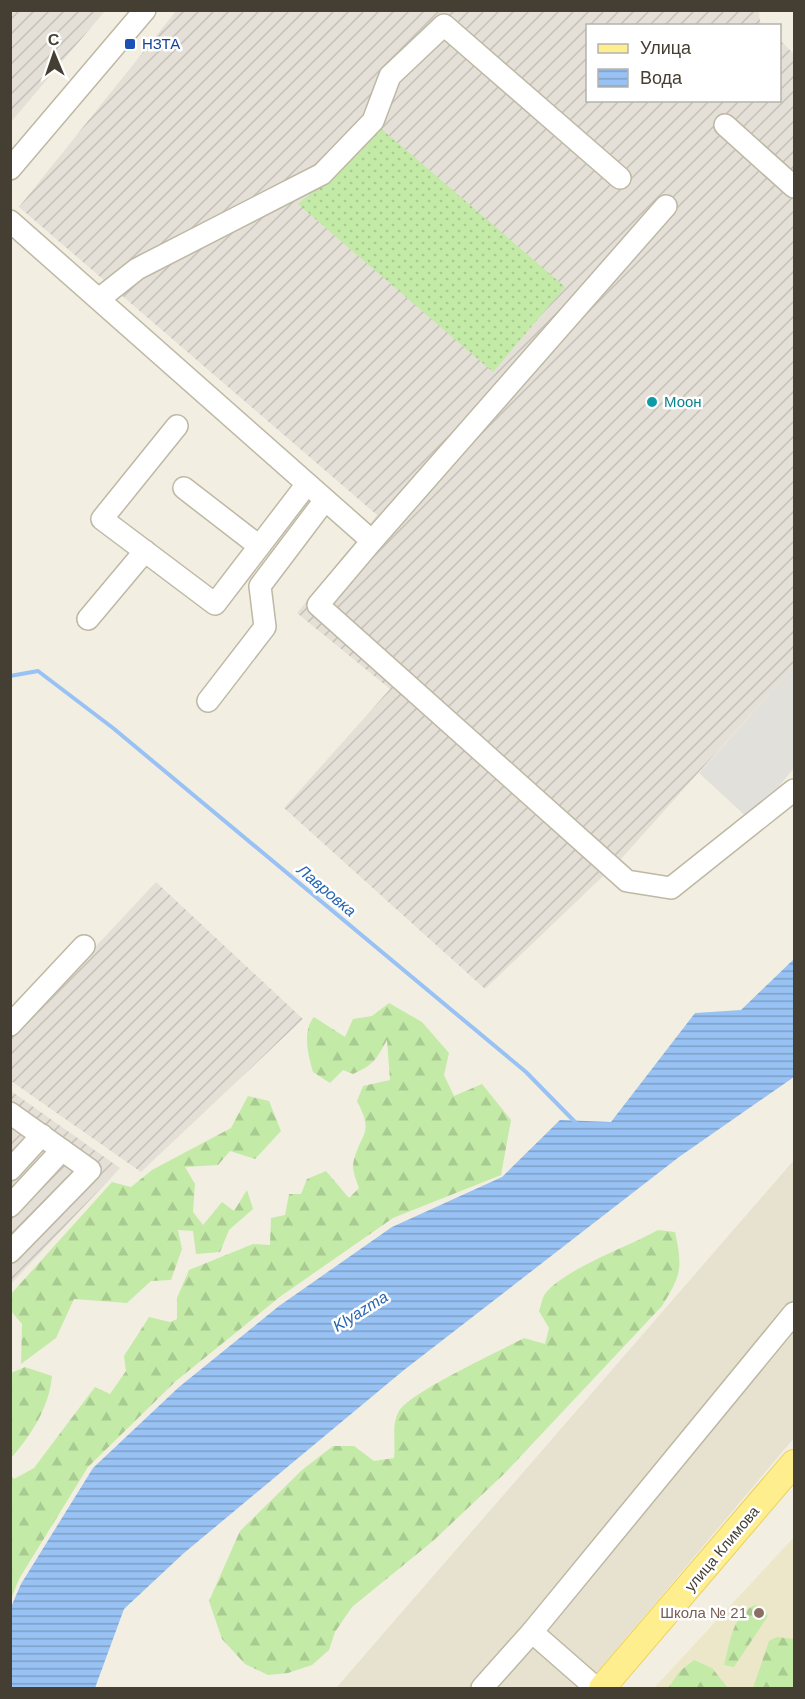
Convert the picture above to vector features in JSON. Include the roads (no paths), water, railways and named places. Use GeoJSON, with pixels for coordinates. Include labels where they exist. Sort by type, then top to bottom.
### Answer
{"type":"FeatureCollection","features":[{"type":"Feature","properties":{"kind":"main road","name":"улица Климова"},"geometry":{"type":"LineString","coordinates":[[603,1689],[795,1463]]}},
{"type":"Feature","properties":{"kind":"street"},"geometry":{"type":"LineString","coordinates":[[10,169],[145,10]]}},
{"type":"Feature","properties":{"kind":"street"},"geometry":{"type":"LineString","coordinates":[[99,299],[136,269],[322,174],[374,121],[390,76],[444,25],[620,178]]}},
{"type":"Feature","properties":{"kind":"street"},"geometry":{"type":"LineString","coordinates":[[725,124],[795,187]]}},
{"type":"Feature","properties":{"kind":"street"},"geometry":{"type":"LineString","coordinates":[[666,206],[318,605],[627,881],[671,888],[795,790]]}},
{"type":"Feature","properties":{"kind":"street"},"geometry":{"type":"LineString","coordinates":[[10,221],[372,541]]}},
{"type":"Feature","properties":{"kind":"street"},"geometry":{"type":"LineString","coordinates":[[177,426],[102,519],[215,604],[308,484]]}},
{"type":"Feature","properties":{"kind":"street"},"geometry":{"type":"LineString","coordinates":[[184,488],[259,546]]}},
{"type":"Feature","properties":{"kind":"street"},"geometry":{"type":"LineString","coordinates":[[208,701],[265,627],[260,586],[325,500]]}},
{"type":"Feature","properties":{"kind":"street"},"geometry":{"type":"LineString","coordinates":[[88,619],[145,551]]}},
{"type":"Feature","properties":{"kind":"street"},"geometry":{"type":"LineString","coordinates":[[10,1025],[84,946]]}},
{"type":"Feature","properties":{"kind":"street"},"geometry":{"type":"LineString","coordinates":[[10,1252],[90,1170],[42,1135],[12,1118]]}},
{"type":"Feature","properties":{"kind":"street"},"geometry":{"type":"LineString","coordinates":[[10,1170],[42,1135]]}},
{"type":"Feature","properties":{"kind":"street"},"geometry":{"type":"LineString","coordinates":[[10,1206],[62,1150]]}},
{"type":"Feature","properties":{"kind":"street"},"geometry":{"type":"LineString","coordinates":[[482,1689],[532,1632],[795,1313]]}},
{"type":"Feature","properties":{"kind":"street"},"geometry":{"type":"LineString","coordinates":[[532,1632],[596,1689]]}},
{"type":"Feature","properties":{"kind":"water","name":"Klyazma"},"geometry":{"type":"Polygon","coordinates":[[[794,959],[794,1077],[679,1157],[404,1370],[184,1553],[124,1609],[95,1688],[11,1688],[11,1607],[21,1584],[93,1468],[179,1387],[279,1306],[392,1227],[502,1177],[560,1120],[611,1122],[695,1013],[741,1010],[794,959]]]}},
{"type":"Feature","properties":{"kind":"waterway","name":"Лавровка"},"geometry":{"type":"LineString","coordinates":[[10,676],[38,671],[113,728],[526,1072],[576,1123]]}},
{"type":"Feature","properties":{"kind":"place","name":"НЗТА"},"geometry":{"type":"Point","coordinates":[130,44]}},
{"type":"Feature","properties":{"kind":"place","name":"Моон"},"geometry":{"type":"Point","coordinates":[652,402]}},
{"type":"Feature","properties":{"kind":"place","name":"Школа № 21"},"geometry":{"type":"Point","coordinates":[759,1613]}}]}
